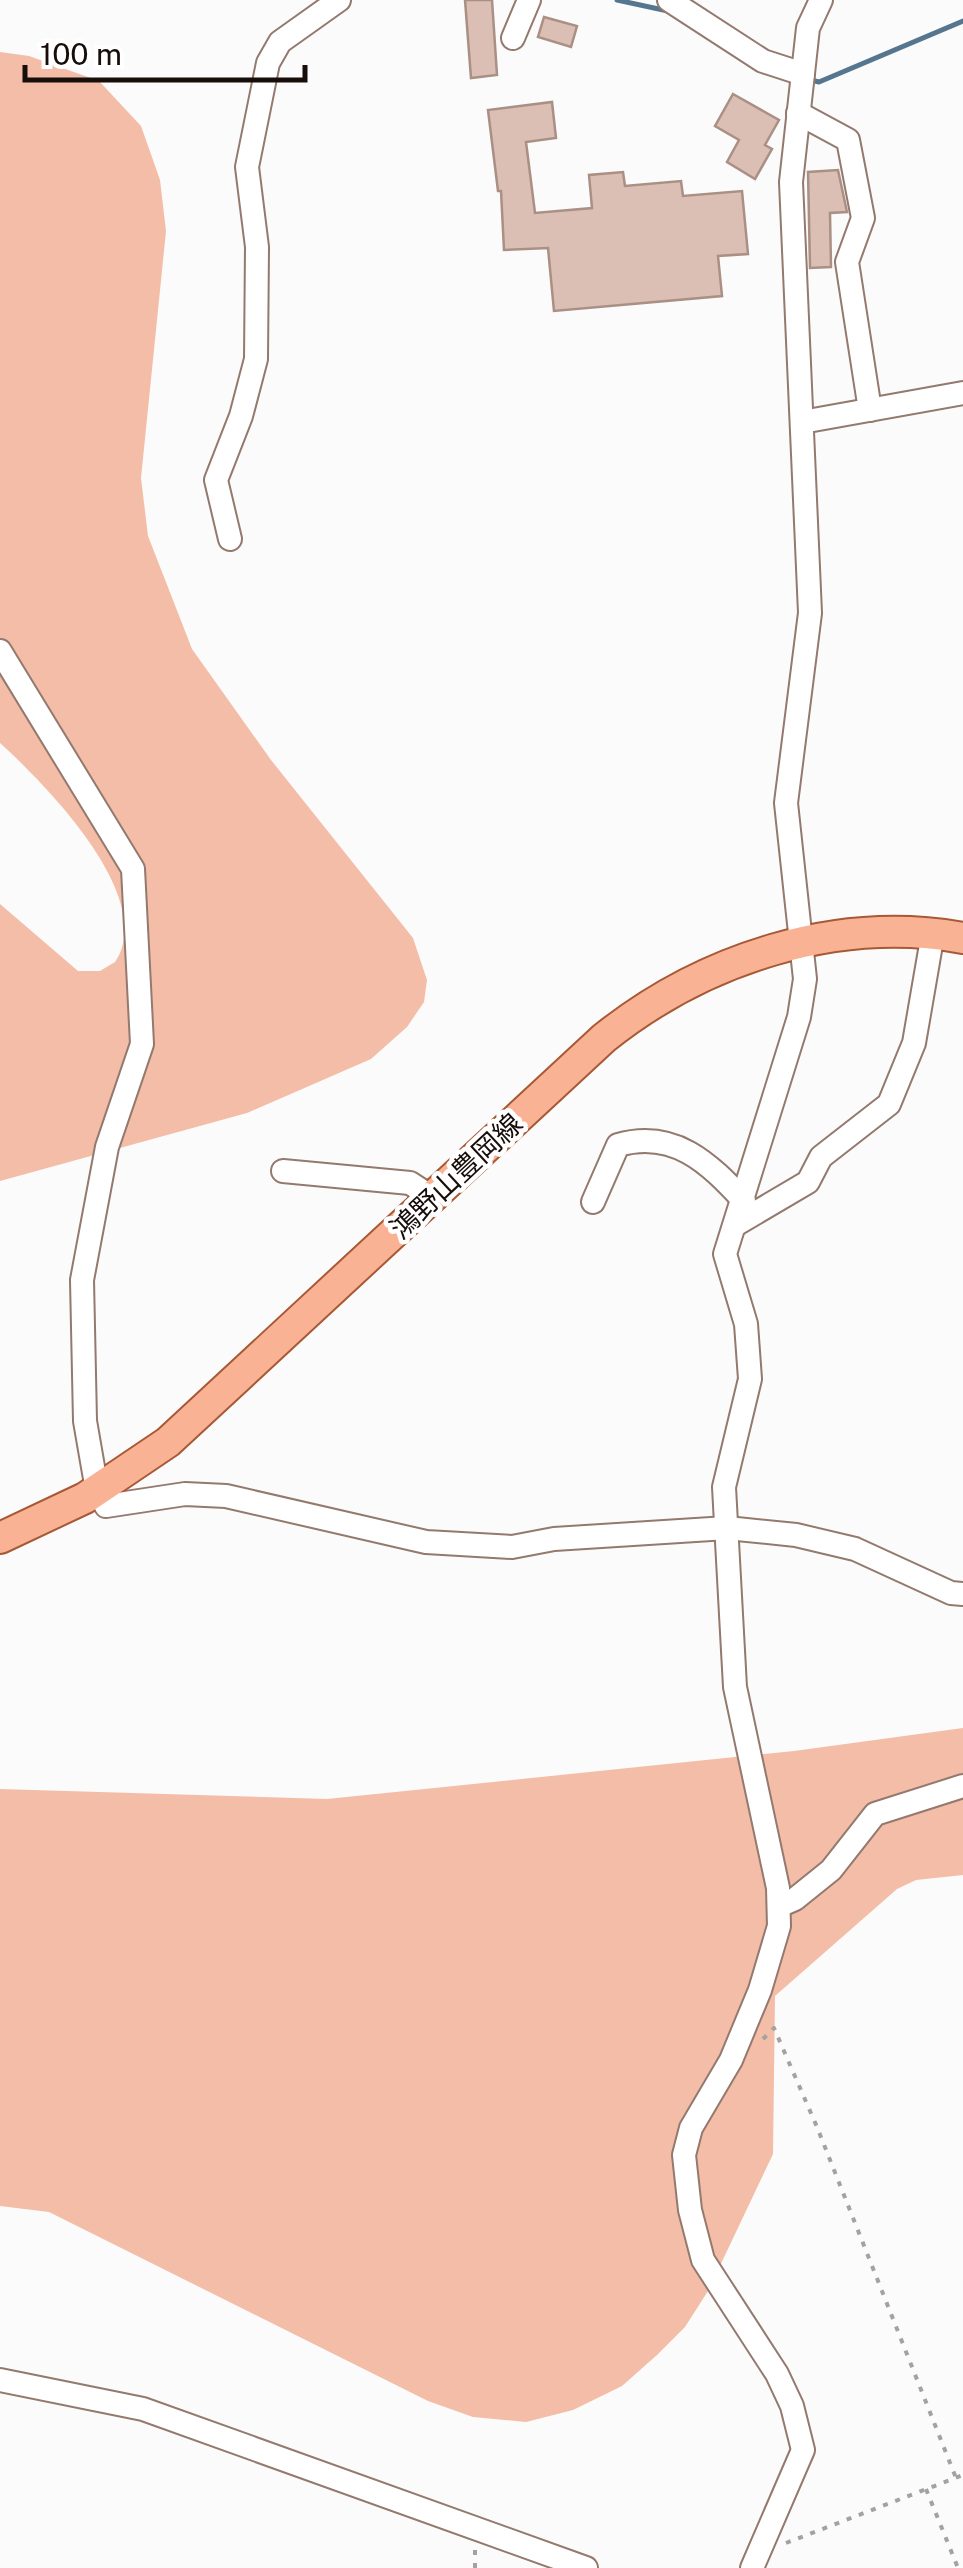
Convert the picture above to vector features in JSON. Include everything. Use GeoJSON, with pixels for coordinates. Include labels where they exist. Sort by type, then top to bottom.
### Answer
{"type":"FeatureCollection","features":[{"type":"Feature","properties":{"kind":"main road","name":"鴻野山豊岡線"},"geometry":{"type":"LineString","coordinates":[[0,1538],[97,1490],[168,1442],[634,1015],[697,977],[802,942],[948,936]]}},
{"type":"Feature","properties":{"kind":"street"},"geometry":{"type":"LineString","coordinates":[[230,539],[216,480],[241,416],[256,359],[257,247],[247,167],[268,63],[280,42],[340,0]]}},
{"type":"Feature","properties":{"kind":"street"},"geometry":{"type":"LineString","coordinates":[[513,38],[528,0]]}},
{"type":"Feature","properties":{"kind":"street"},"geometry":{"type":"LineString","coordinates":[[669,0],[764,61],[803,74]]}},
{"type":"Feature","properties":{"kind":"street"},"geometry":{"type":"LineString","coordinates":[[755,2561],[804,2450],[792,2406],[777,2374],[703,2260],[690,2210],[684,2155],[692,2128],[730,2060],[776,1942],[779,1906],[735,1687],[724,1487],[750,1379],[746,1324],[725,1254],[799,1017],[805,979],[786,804],[810,613],[791,182],[808,28],[821,0]]}},
{"type":"Feature","properties":{"kind":"street"},"geometry":{"type":"LineString","coordinates":[[798,113],[848,140],[863,218],[847,262],[870,410]]}},
{"type":"Feature","properties":{"kind":"street"},"geometry":{"type":"LineString","coordinates":[[802,422],[963,394]]}},
{"type":"Feature","properties":{"kind":"street"},"geometry":{"type":"LineString","coordinates":[[0,651],[133,870],[142,1044],[107,1147],[82,1280],[85,1421],[97,1490],[106,1506],[113,1508],[184,1494],[226,1496],[426,1542],[512,1547],[554,1538],[727,1528],[796,1535],[855,1549],[951,1593],[963,1594]]}},
{"type":"Feature","properties":{"kind":"street"},"geometry":{"type":"LineString","coordinates":[[735,1225],[808,1182],[821,1157],[889,1104],[914,1043],[948,936]]}},
{"type":"Feature","properties":{"kind":"street"},"geometry":{"type":"LineString","coordinates":[[594,1202],[618,1146],[648,1140],[685,1150],[710,1164],[744,1201]]}},
{"type":"Feature","properties":{"kind":"street"},"geometry":{"type":"LineString","coordinates":[[282,1171],[410,1183],[432,1198]]}},
{"type":"Feature","properties":{"kind":"street"},"geometry":{"type":"LineString","coordinates":[[779,1906],[795,1899],[831,1870],[875,1814],[963,1786]]}},
{"type":"Feature","properties":{"kind":"street"},"geometry":{"type":"LineString","coordinates":[[0,2380],[143,2408],[586,2568]]}},
{"type":"Feature","properties":{"kind":"path"},"geometry":{"type":"LineString","coordinates":[[730,2060],[742,2061],[774,2028],[818,2127],[956,2478]]}},
{"type":"Feature","properties":{"kind":"path"},"geometry":{"type":"LineString","coordinates":[[755,2561],[963,2476]]}},
{"type":"Feature","properties":{"kind":"path"},"geometry":{"type":"LineString","coordinates":[[926,2489],[958,2568]]}},
{"type":"Feature","properties":{"kind":"shaded area"},"geometry":{"type":"Polygon","coordinates":[[[0,52],[29,56],[99,81],[141,126],[160,180],[166,231],[141,478],[148,536],[192,649],[271,760],[413,938],[427,980],[424,1002],[407,1027],[371,1059],[247,1113],[0,1181],[0,904],[78,971],[100,971],[115,962],[124,936],[122,907],[91,844],[43,786],[0,743],[0,52]]]}},
{"type":"Feature","properties":{"kind":"shaded area"},"geometry":{"type":"Polygon","coordinates":[[[963,1728],[963,1875],[916,1880],[897,1889],[775,1996],[773,2154],[708,2291],[685,2327],[622,2386],[573,2410],[526,2422],[473,2417],[428,2401],[49,2212],[0,2206],[0,1789],[327,1799],[794,1751],[963,1728]]]}},
{"type":"Feature","properties":{"kind":"building"},"geometry":{"type":"Polygon","coordinates":[[[465,0],[492,0],[497,75],[471,78],[465,0]]]}},
{"type":"Feature","properties":{"kind":"building"},"geometry":{"type":"Polygon","coordinates":[[[544,17],[577,26],[571,47],[538,37],[544,17]]]}},
{"type":"Feature","properties":{"kind":"building"},"geometry":{"type":"Polygon","coordinates":[[[733,94],[779,120],[765,145],[772,149],[755,179],[727,162],[739,140],[715,126],[733,94]]]}},
{"type":"Feature","properties":{"kind":"building"},"geometry":{"type":"Polygon","coordinates":[[[552,102],[556,138],[526,142],[535,213],[592,208],[589,175],[623,172],[625,186],[681,181],[683,196],[742,191],[748,254],[718,256],[722,296],[554,311],[548,248],[504,250],[501,191],[488,110],[552,102]]]}},
{"type":"Feature","properties":{"kind":"building"},"geometry":{"type":"Polygon","coordinates":[[[838,170],[847,212],[830,213],[831,267],[810,268],[808,172],[838,170]]]}},
{"type":"Feature","properties":{"kind":"waterway"},"geometry":{"type":"LineString","coordinates":[[617,0],[668,11]]}},
{"type":"Feature","properties":{"kind":"waterway"},"geometry":{"type":"LineString","coordinates":[[807,79],[819,82],[963,21]]}}]}
